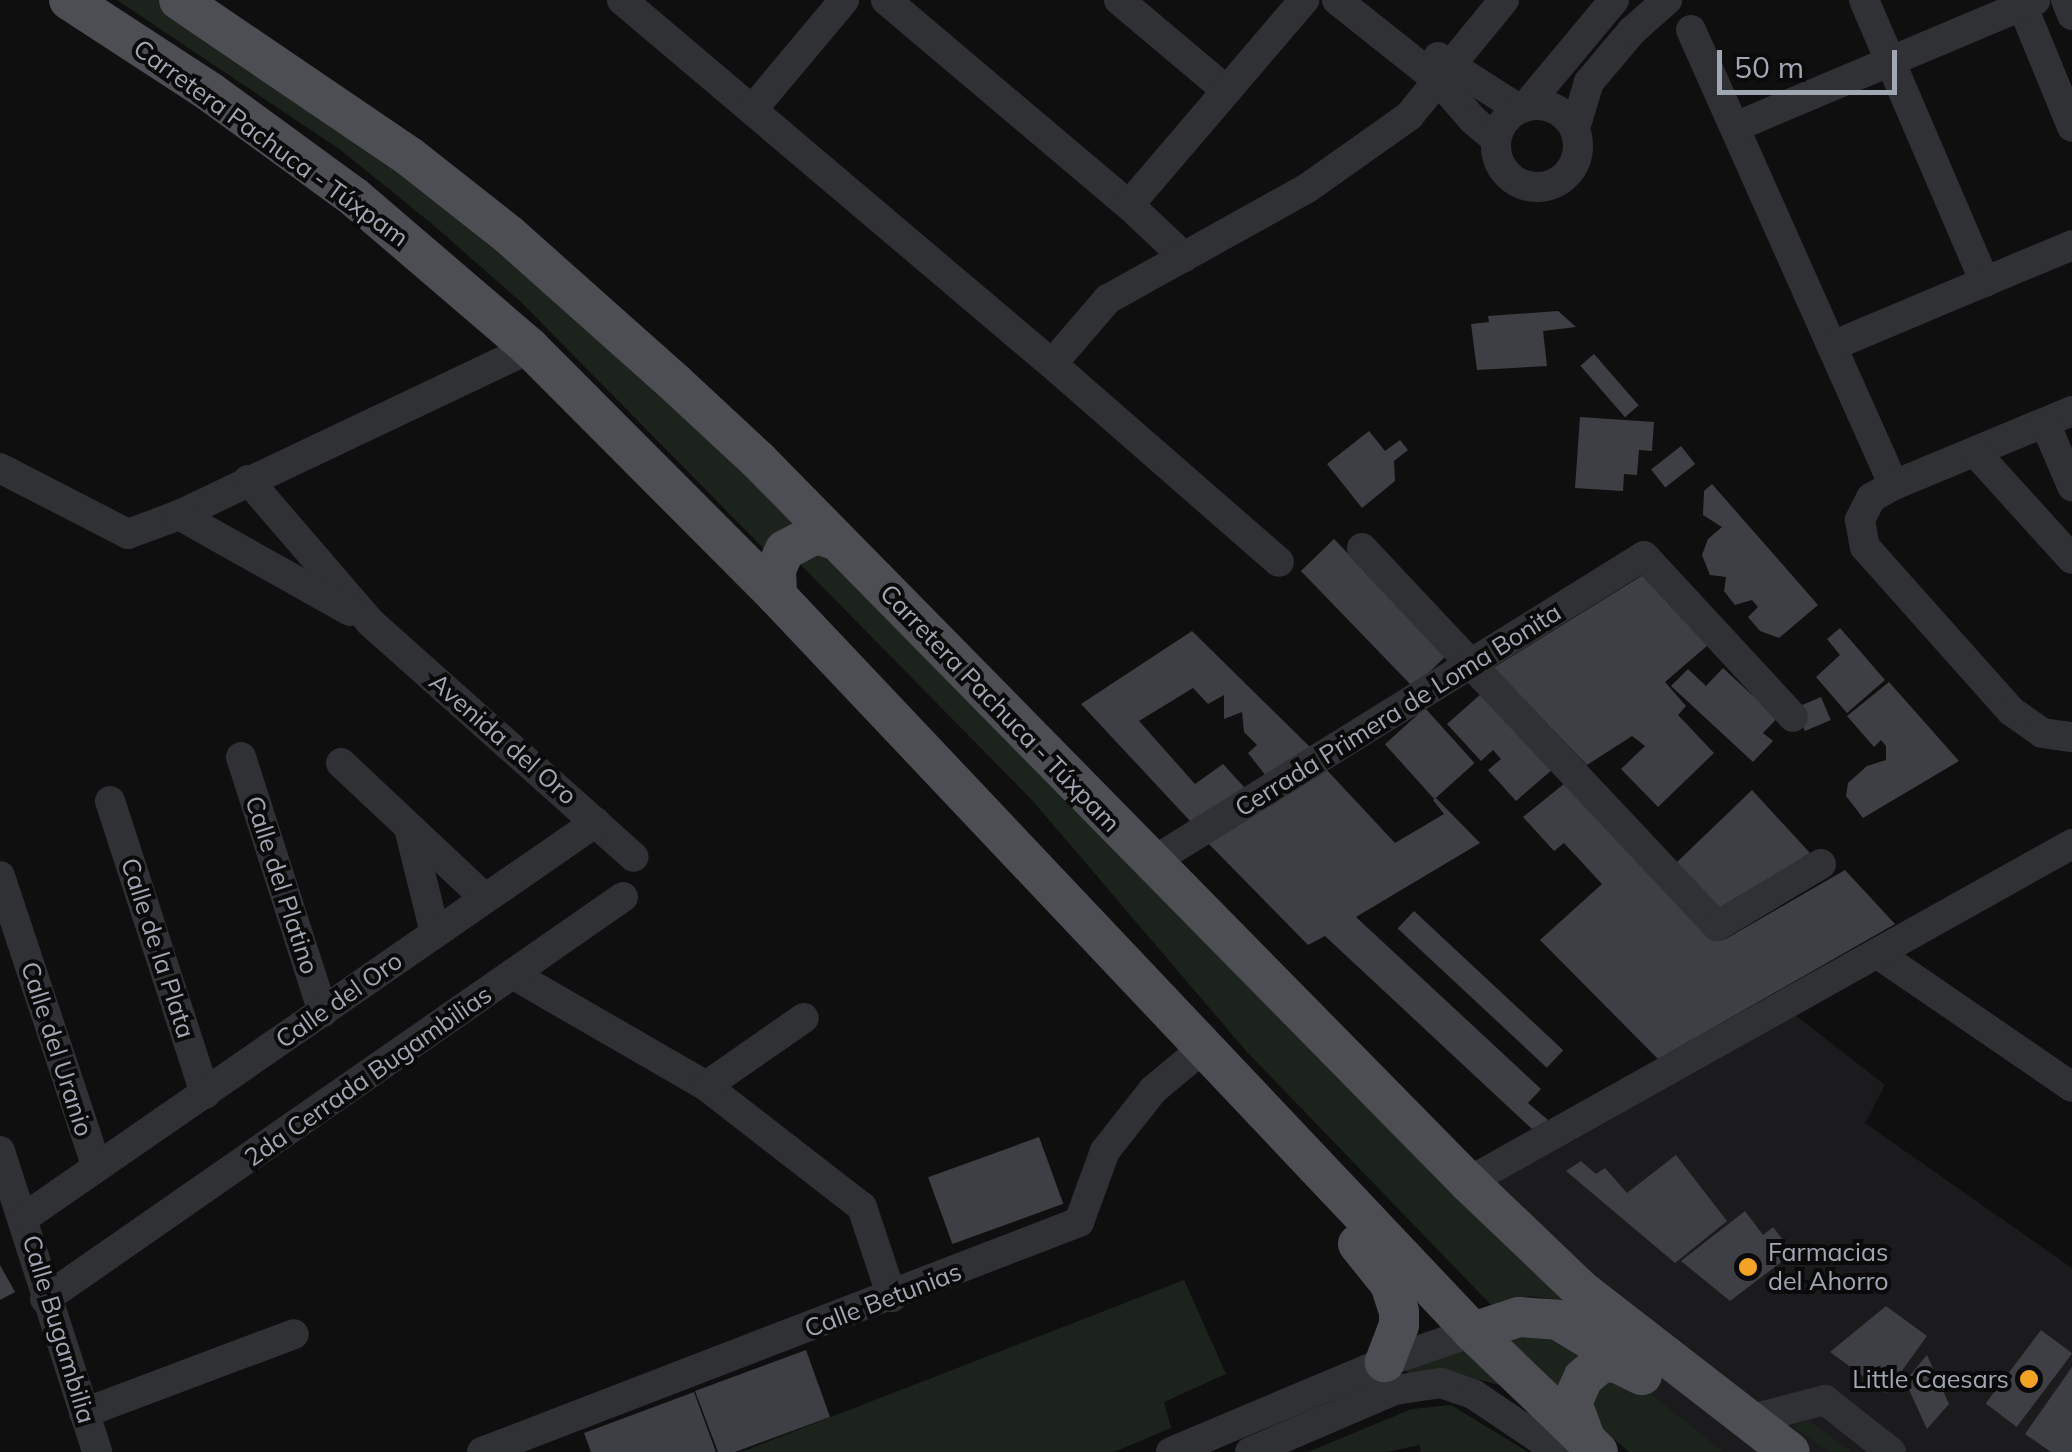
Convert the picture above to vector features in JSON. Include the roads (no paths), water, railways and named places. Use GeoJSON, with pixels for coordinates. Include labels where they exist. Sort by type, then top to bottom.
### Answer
{"type":"FeatureCollection","features":[{"type":"Feature","properties":{"kind":"main road","name":"Carretera Pachuca - Túxpam"},"geometry":{"type":"LineString","coordinates":[[69,0],[210,92],[354,196],[530,348],[777,596],[1581,1448]]}},
{"type":"Feature","properties":{"kind":"main road","name":"Carretera Pachuca - Túxpam"},"geometry":{"type":"LineString","coordinates":[[180,0],[410,157],[509,235],[702,408],[1468,1182],[1581,1290],[1746,1436],[1790,1452]]}},
{"type":"Feature","properties":{"kind":"main road"},"geometry":{"type":"LineString","coordinates":[[777,596],[776,570],[785,550],[816,534],[836,540]]}},
{"type":"Feature","properties":{"kind":"main road"},"geometry":{"type":"LineString","coordinates":[[1245,1094],[1274,1152],[1390,1284],[1399,1325],[1390,1376]]}},
{"type":"Feature","properties":{"kind":"main road"},"geometry":{"type":"LineString","coordinates":[[1473,1332],[1519,1318],[1558,1320],[1621,1354],[1663,1386]]}},
{"type":"Feature","properties":{"kind":"main road"},"geometry":{"type":"LineString","coordinates":[[1581,1448],[1572,1402],[1575,1388],[1591,1370],[1614,1362],[1663,1386],[1746,1436]]}},
{"type":"Feature","properties":{"kind":"street"},"geometry":{"type":"LineString","coordinates":[[622,0],[1280,562]]}},
{"type":"Feature","properties":{"kind":"street"},"geometry":{"type":"LineString","coordinates":[[754,109],[844,0]]}},
{"type":"Feature","properties":{"kind":"street"},"geometry":{"type":"LineString","coordinates":[[886,0],[1129,205],[1184,257]]}},
{"type":"Feature","properties":{"kind":"street"},"geometry":{"type":"LineString","coordinates":[[1119,0],[1226,91]]}},
{"type":"Feature","properties":{"kind":"street"},"geometry":{"type":"LineString","coordinates":[[1129,205],[1304,0]]}},
{"type":"Feature","properties":{"kind":"street"},"geometry":{"type":"LineString","coordinates":[[1338,0],[1446,75],[1522,108],[1545,105],[1557,110],[1574,128]]}},
{"type":"Feature","properties":{"kind":"street"},"geometry":{"type":"LineString","coordinates":[[1369,0],[1446,75],[1473,120],[1496,139]]}},
{"type":"Feature","properties":{"kind":"street"},"geometry":{"type":"LineString","coordinates":[[1052,364],[1108,299],[1306,190],[1410,116],[1504,0]]}},
{"type":"Feature","properties":{"kind":"street"},"geometry":{"type":"LineString","coordinates":[[1614,0],[1522,108],[1500,126],[1496,139],[1500,165],[1521,184],[1550,186],[1572,168],[1578,155],[1574,128],[1588,82],[1632,31],[1667,0]]}},
{"type":"Feature","properties":{"kind":"street"},"geometry":{"type":"LineString","coordinates":[[1864,0],[1985,282]]}},
{"type":"Feature","properties":{"kind":"street"},"geometry":{"type":"LineString","coordinates":[[2066,0],[2072,16]]}},
{"type":"Feature","properties":{"kind":"street"},"geometry":{"type":"LineString","coordinates":[[1735,127],[2026,2],[2072,127]]}},
{"type":"Feature","properties":{"kind":"street"},"geometry":{"type":"LineString","coordinates":[[1691,30],[1894,485]]}},
{"type":"Feature","properties":{"kind":"street"},"geometry":{"type":"LineString","coordinates":[[1832,346],[2072,245]]}},
{"type":"Feature","properties":{"kind":"street"},"geometry":{"type":"LineString","coordinates":[[0,468],[128,534],[179,515],[530,348]]}},
{"type":"Feature","properties":{"kind":"street"},"geometry":{"type":"LineString","coordinates":[[2072,486],[2058,417],[1894,485],[1871,498],[1860,520],[1865,547],[2011,711],[2042,732],[2072,736]]}},
{"type":"Feature","properties":{"kind":"street"},"geometry":{"type":"LineString","coordinates":[[1975,452],[2072,559]]}},
{"type":"Feature","properties":{"kind":"street","name":"Avenida del Oro"},"geometry":{"type":"LineString","coordinates":[[248,480],[370,622],[634,857]]}},
{"type":"Feature","properties":{"kind":"street","name":"Avenida del Oro"},"geometry":{"type":"LineString","coordinates":[[179,515],[370,622]]}},
{"type":"Feature","properties":{"kind":"street"},"geometry":{"type":"LineString","coordinates":[[1362,548],[1717,926],[1821,864]]}},
{"type":"Feature","properties":{"kind":"street","name":"Cerrada Primera de Loma Bonita"},"geometry":{"type":"LineString","coordinates":[[1152,862],[1644,556],[1792,717]]}},
{"type":"Feature","properties":{"kind":"street","name":"Calle del Platino"},"geometry":{"type":"LineString","coordinates":[[241,758],[323,1012]]}},
{"type":"Feature","properties":{"kind":"street"},"geometry":{"type":"LineString","coordinates":[[341,763],[484,898]]}},
{"type":"Feature","properties":{"kind":"street","name":"Calle de la Plata"},"geometry":{"type":"LineString","coordinates":[[110,801],[205,1094]]}},
{"type":"Feature","properties":{"kind":"street","name":"Calle del Oro"},"geometry":{"type":"LineString","coordinates":[[25,1217],[596,822]]}},
{"type":"Feature","properties":{"kind":"street"},"geometry":{"type":"LineString","coordinates":[[410,832],[435,934]]}},
{"type":"Feature","properties":{"kind":"street"},"geometry":{"type":"LineString","coordinates":[[1468,1182],[2072,844]]}},
{"type":"Feature","properties":{"kind":"street","name":"Calle del Uranio"},"geometry":{"type":"LineString","coordinates":[[0,876],[88,1170]]}},
{"type":"Feature","properties":{"kind":"street"},"geometry":{"type":"LineString","coordinates":[[514,975],[623,897]]}},
{"type":"Feature","properties":{"kind":"street"},"geometry":{"type":"LineString","coordinates":[[1878,954],[2072,1087]]}},
{"type":"Feature","properties":{"kind":"street","name":"2da Cerrada Bugambilias"},"geometry":{"type":"LineString","coordinates":[[45,1299],[514,975],[706,1086],[862,1206],[892,1298]]}},
{"type":"Feature","properties":{"kind":"street"},"geometry":{"type":"LineString","coordinates":[[706,1086],[804,1018]]}},
{"type":"Feature","properties":{"kind":"street","name":"Calle Betunias"},"geometry":{"type":"LineString","coordinates":[[482,1452],[892,1298],[1078,1222],[1105,1151],[1153,1090],[1202,1049]]}},
{"type":"Feature","properties":{"kind":"street","name":"Calle Bugambilia"},"geometry":{"type":"LineString","coordinates":[[0,1150],[25,1217],[45,1299],[97,1452]]}},
{"type":"Feature","properties":{"kind":"street","name":"Calle del Oro"},"geometry":{"type":"LineString","coordinates":[[14,1186],[88,1170]]}},
{"type":"Feature","properties":{"kind":"street"},"geometry":{"type":"LineString","coordinates":[[1250,1452],[1473,1332]]}},
{"type":"Feature","properties":{"kind":"street"},"geometry":{"type":"LineString","coordinates":[[84,1413],[294,1334]]}},
{"type":"Feature","properties":{"kind":"street"},"geometry":{"type":"LineString","coordinates":[[1171,1452],[1390,1376],[1441,1383],[1473,1394],[1581,1448]]}},
{"type":"Feature","properties":{"kind":"street"},"geometry":{"type":"LineString","coordinates":[[1746,1436],[1826,1400],[1892,1452]]}},
{"type":"Feature","properties":{"kind":"place","name":"Farmacias del Ahorro"},"geometry":{"type":"Point","coordinates":[1748,1267]}},
{"type":"Feature","properties":{"kind":"place","name":"Little Caesars"},"geometry":{"type":"Point","coordinates":[2029,1379]}}]}
